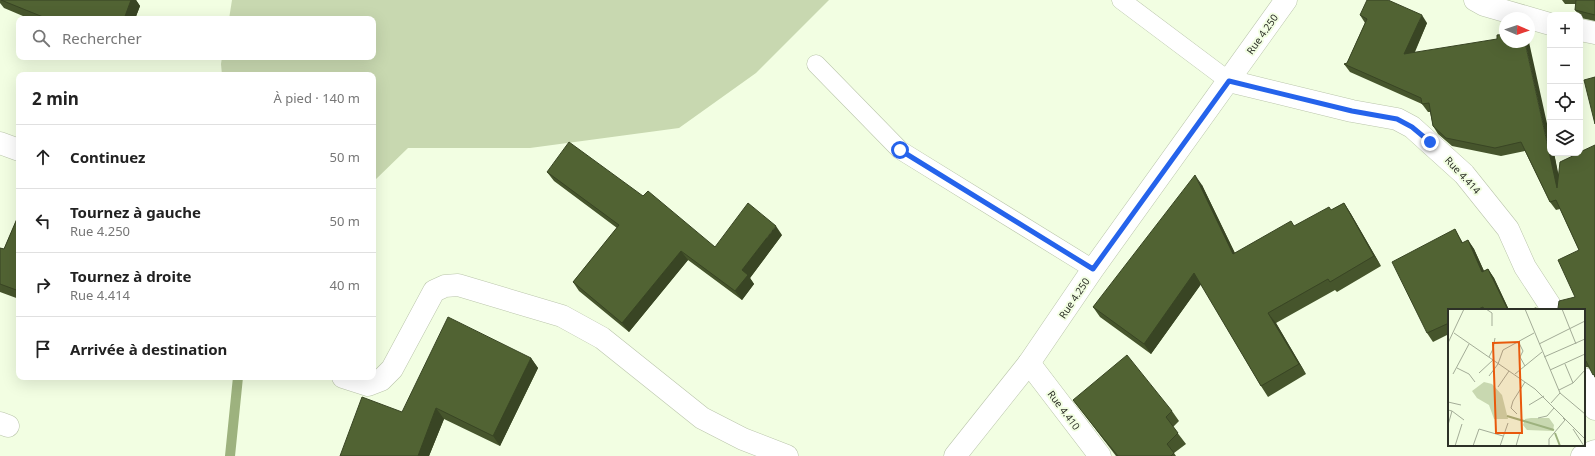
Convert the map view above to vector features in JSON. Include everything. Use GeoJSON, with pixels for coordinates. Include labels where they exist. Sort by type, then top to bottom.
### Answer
{"type":"FeatureCollection","features":[{"type":"Feature","properties":{"kind":"street","name":"Rue 4.250"},"geometry":{"type":"LineString","coordinates":[[955,456],[1029,363],[1093,269],[1286,0]]}},
{"type":"Feature","properties":{"kind":"street"},"geometry":{"type":"LineString","coordinates":[[1475,0],[1484,5],[1547,23]]}},
{"type":"Feature","properties":{"kind":"street"},"geometry":{"type":"LineString","coordinates":[[1583,31],[1595,33]]}},
{"type":"Feature","properties":{"kind":"street","name":"Rue 4.414"},"geometry":{"type":"LineString","coordinates":[[1229,81],[1352,111],[1397,119],[1412,127],[1464,174],[1508,229],[1525,267],[1552,309]]}},
{"type":"Feature","properties":{"kind":"street"},"geometry":{"type":"LineString","coordinates":[[0,143],[16,149]]}},
{"type":"Feature","properties":{"kind":"street"},"geometry":{"type":"LineString","coordinates":[[352,380],[368,385],[381,380],[392,369],[434,291],[445,286],[458,285],[562,316],[602,338],[702,418],[743,439],[787,456]]}},
{"type":"Feature","properties":{"kind":"street","name":"Rue 4.410"},"geometry":{"type":"LineString","coordinates":[[1029,363],[1100,456]]}},
{"type":"Feature","properties":{"kind":"street"},"geometry":{"type":"LineString","coordinates":[[1585,382],[1595,409]]}},
{"type":"Feature","properties":{"kind":"street"},"geometry":{"type":"LineString","coordinates":[[1582,456],[1595,451]]}},
{"type":"Feature","properties":{"kind":"lane"},"geometry":{"type":"LineString","coordinates":[[1121,0],[1229,81]]}},
{"type":"Feature","properties":{"kind":"lane"},"geometry":{"type":"LineString","coordinates":[[816,64],[900,150],[1093,269]]}},
{"type":"Feature","properties":{"kind":"green space"},"geometry":{"type":"Polygon","coordinates":[[[232,0],[829,0],[756,73],[679,128],[530,148],[408,148],[376,179],[376,72],[222,72],[221,64],[222,60],[376,60],[376,16],[229,16],[232,0]]]}},
{"type":"Feature","properties":{"kind":"building"},"geometry":{"type":"Polygon","coordinates":[[[1,0],[131,0],[125,16],[41,16],[1,0]]]}},
{"type":"Feature","properties":{"kind":"building"},"geometry":{"type":"Polygon","coordinates":[[[1367,0],[1388,0],[1422,15],[1404,54],[1497,39],[1497,35],[1499,35],[1499,48],[1526,48],[1547,142],[1547,156],[1550,156],[1557,188],[1560,162],[1573,156],[1583,156],[1583,151],[1595,145],[1595,377],[1585,360],[1585,309],[1557,309],[1559,301],[1575,297],[1558,260],[1579,250],[1556,200],[1550,202],[1521,142],[1495,148],[1446,138],[1433,126],[1429,103],[1422,104],[1421,98],[1344,64],[1347,63],[1367,19],[1360,15],[1367,0]]]}},
{"type":"Feature","properties":{"kind":"building"},"geometry":{"type":"Polygon","coordinates":[[[1576,0],[1595,0],[1595,15],[1575,10],[1576,0]]]}},
{"type":"Feature","properties":{"kind":"building"},"geometry":{"type":"Polygon","coordinates":[[[1595,77],[1595,124],[1584,80],[1595,77]]]}},
{"type":"Feature","properties":{"kind":"building"},"geometry":{"type":"Polygon","coordinates":[[[569,142],[643,196],[648,191],[715,247],[748,203],[776,226],[742,270],[748,275],[735,291],[681,251],[622,323],[573,282],[619,225],[547,172],[569,142]]]}},
{"type":"Feature","properties":{"kind":"building"},"geometry":{"type":"Polygon","coordinates":[[[1195,175],[1233,254],[1291,221],[1294,226],[1329,207],[1331,210],[1344,203],[1374,256],[1330,282],[1328,279],[1268,313],[1299,364],[1261,386],[1194,273],[1144,344],[1093,307],[1195,175]]]}},
{"type":"Feature","properties":{"kind":"building"},"geometry":{"type":"Polygon","coordinates":[[[16,221],[16,290],[0,284],[0,248],[4,249],[16,221]]]}},
{"type":"Feature","properties":{"kind":"building"},"geometry":{"type":"Polygon","coordinates":[[[1455,229],[1462,243],[1468,240],[1482,272],[1488,269],[1508,309],[1484,309],[1483,307],[1478,309],[1448,309],[1448,323],[1427,333],[1392,262],[1455,229]]]}},
{"type":"Feature","properties":{"kind":"building"},"geometry":{"type":"Polygon","coordinates":[[[448,317],[531,358],[493,436],[436,408],[418,456],[340,456],[362,397],[402,412],[448,317]]]}},
{"type":"Feature","properties":{"kind":"building"},"geometry":{"type":"Polygon","coordinates":[[[1127,355],[1172,411],[1166,417],[1178,433],[1167,444],[1174,453],[1171,456],[1118,456],[1073,400],[1127,355]]]}},
{"type":"Feature","properties":{"kind":"waterway"},"geometry":{"type":"LineString","coordinates":[[230,456],[238,380]]}},
{"type":"Feature","properties":{"kind":"route"},"geometry":{"type":"LineString","coordinates":[[900,150],[1093,269],[1229,81],[1352,111],[1397,119],[1412,127],[1430,142]]}}]}
